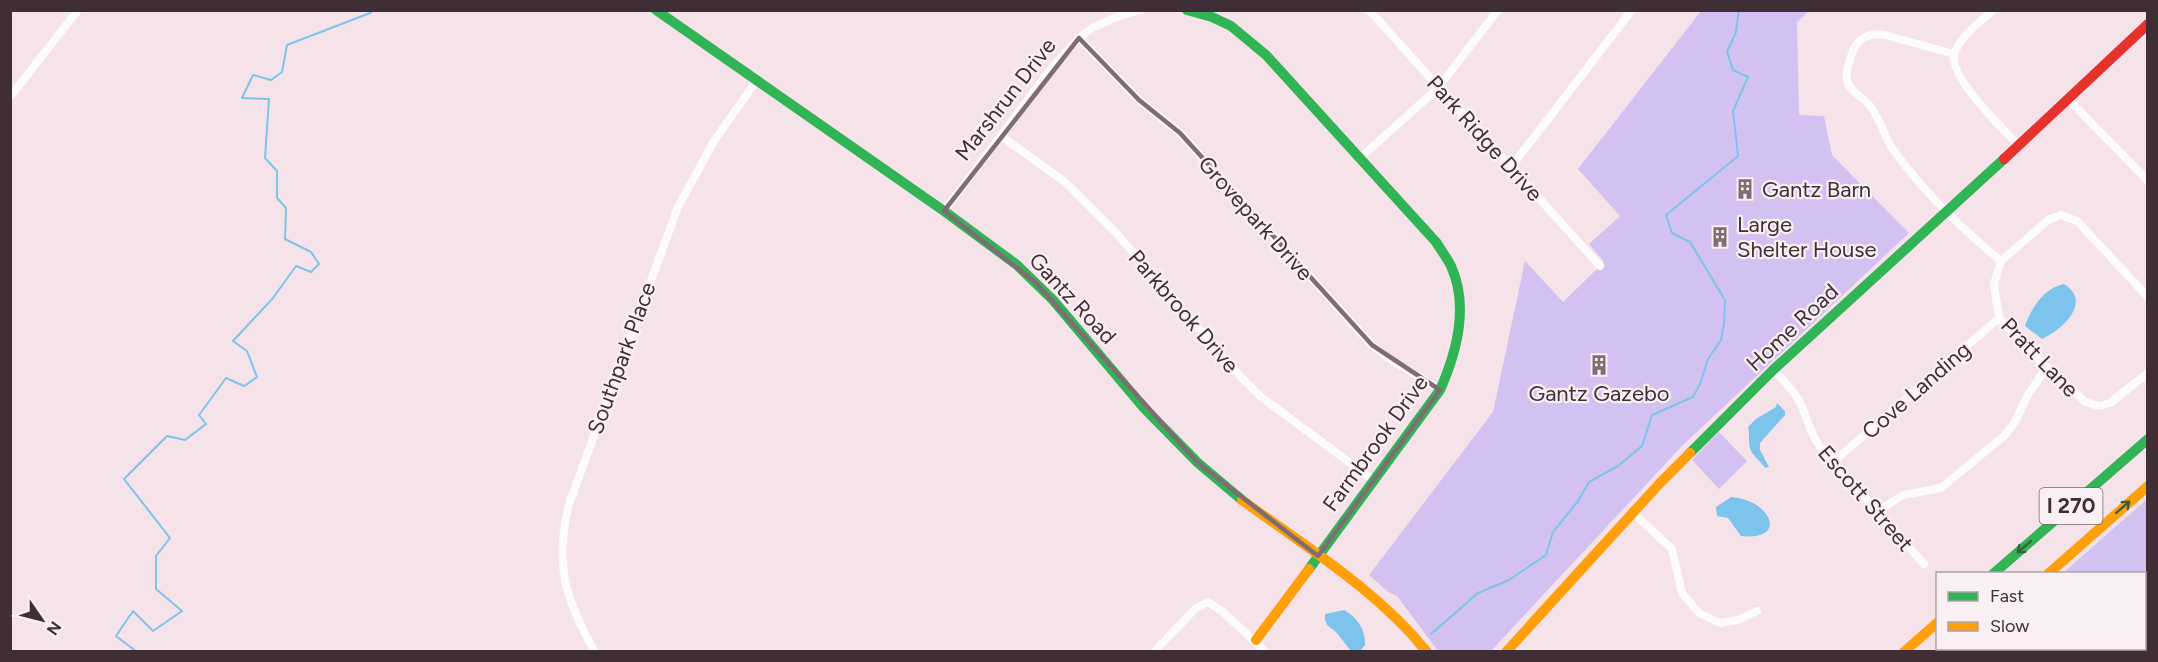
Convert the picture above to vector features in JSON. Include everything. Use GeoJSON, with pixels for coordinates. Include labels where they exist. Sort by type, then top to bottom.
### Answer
{"type":"FeatureCollection","features":[{"type":"Feature","properties":{"kind":"main road","name":"Gantz Road"},"geometry":{"type":"LineString","coordinates":[[656,10],[999,250],[1053,300],[1144,408],[1198,463],[1243,500],[1394,614],[1427,651]]}},
{"type":"Feature","properties":{"kind":"main road","name":"Farmbrook Drive"},"geometry":{"type":"LineString","coordinates":[[1187,10],[1207,15],[1238,30],[1266,55],[1436,242],[1452,266],[1460,294],[1460,328],[1448,375],[1440,390],[1256,640]]}},
{"type":"Feature","properties":{"kind":"main road","name":"Home Road"},"geometry":{"type":"LineString","coordinates":[[1506,651],[1668,476],[1773,370],[2069,100],[2148,24]]}},
{"type":"Feature","properties":{"kind":"main road","name":"I 270"},"geometry":{"type":"LineString","coordinates":[[1995,572],[2148,439]]}},
{"type":"Feature","properties":{"kind":"main road","name":"I 270"},"geometry":{"type":"LineString","coordinates":[[2049,572],[2148,486]]}},
{"type":"Feature","properties":{"kind":"main road"},"geometry":{"type":"LineString","coordinates":[[1904,651],[1936,624]]}},
{"type":"Feature","properties":{"kind":"street"},"geometry":{"type":"LineString","coordinates":[[10,98],[78,10]]}},
{"type":"Feature","properties":{"kind":"street","name":"Marshrun Drive"},"geometry":{"type":"LineString","coordinates":[[944,211],[1054,65],[1079,38],[1092,28],[1140,10]]}},
{"type":"Feature","properties":{"kind":"street","name":"Park Ridge Drive"},"geometry":{"type":"LineString","coordinates":[[1369,10],[1600,266]]}},
{"type":"Feature","properties":{"kind":"street"},"geometry":{"type":"LineString","coordinates":[[1359,159],[1438,88],[1498,10]]}},
{"type":"Feature","properties":{"kind":"street"},"geometry":{"type":"LineString","coordinates":[[1511,167],[1632,10]]}},
{"type":"Feature","properties":{"kind":"street"},"geometry":{"type":"LineString","coordinates":[[1993,10],[1964,38],[1954,54],[1956,71],[1964,85],[2019,146]]}},
{"type":"Feature","properties":{"kind":"street"},"geometry":{"type":"LineString","coordinates":[[1954,54],[1875,34],[1866,36],[1856,45],[1847,70],[1847,80],[1851,89],[1873,110],[1890,144],[1946,211],[2001,261],[2048,220],[2061,215],[2069,216],[2078,221],[2148,297]]}},
{"type":"Feature","properties":{"kind":"street","name":"Grovepark Drive"},"geometry":{"type":"LineString","coordinates":[[1079,38],[1138,100],[1180,133],[1372,345],[1440,390]]}},
{"type":"Feature","properties":{"kind":"street","name":"Southpark Place"},"geometry":{"type":"LineString","coordinates":[[595,651],[571,606],[564,575],[562,547],[569,504],[678,207],[714,141],[757,80]]}},
{"type":"Feature","properties":{"kind":"street"},"geometry":{"type":"LineString","coordinates":[[2069,100],[2148,181]]}},
{"type":"Feature","properties":{"kind":"street","name":"Parkbrook Drive"},"geometry":{"type":"LineString","coordinates":[[1001,136],[1065,182],[1116,233],[1260,396],[1373,480]]}},
{"type":"Feature","properties":{"kind":"street","name":"Pratt Lane"},"geometry":{"type":"LineString","coordinates":[[2001,261],[1994,284],[2000,318],[2047,367],[2085,402],[2099,406],[2110,403],[2148,373]]}},
{"type":"Feature","properties":{"kind":"street","name":"Cove Landing"},"geometry":{"type":"LineString","coordinates":[[1833,462],[2000,318]]}},
{"type":"Feature","properties":{"kind":"street"},"geometry":{"type":"LineString","coordinates":[[1878,511],[1903,495],[1941,488],[2004,436],[2015,422],[2027,396],[2047,367]]}},
{"type":"Feature","properties":{"kind":"street","name":"Escott Street"},"geometry":{"type":"LineString","coordinates":[[1773,370],[1792,389],[1811,434],[1924,564]]}},
{"type":"Feature","properties":{"kind":"street"},"geometry":{"type":"LineString","coordinates":[[1633,513],[1672,549],[1682,593],[1699,613],[1720,623],[1738,620],[1757,611]]}},
{"type":"Feature","properties":{"kind":"street"},"geometry":{"type":"LineString","coordinates":[[1154,651],[1196,608],[1208,602],[1215,605],[1266,651]]}},
{"type":"Feature","properties":{"kind":"highlighted area"},"geometry":{"type":"Polygon","coordinates":[[[1079,38],[1139,100],[1180,133],[1372,345],[1440,390],[1318,556],[1198,463],[1035,282],[944,211],[1079,38]]]}},
{"type":"Feature","properties":{"kind":"shaded area"},"geometry":{"type":"Polygon","coordinates":[[[1701,11],[1809,11],[1797,22],[1799,115],[1824,116],[1832,155],[1909,233],[1682,446],[1491,651],[1438,651],[1397,596],[1388,592],[1369,575],[1493,412],[1525,261],[1563,302],[1604,262],[1589,244],[1620,216],[1578,169],[1701,11]]]}},
{"type":"Feature","properties":{"kind":"shaded area"},"geometry":{"type":"Polygon","coordinates":[[[1719,432],[1747,461],[1719,489],[1692,460],[1719,432]]]}},
{"type":"Feature","properties":{"kind":"shaded area"},"geometry":{"type":"Polygon","coordinates":[[[2147,499],[2147,651],[1973,651],[2146,650],[2146,572],[2064,572],[2147,499]]]}},
{"type":"Feature","properties":{"kind":"water"},"geometry":{"type":"Polygon","coordinates":[[[2064,284],[2072,291],[2076,299],[2075,307],[2058,329],[2042,339],[2025,326],[2044,294],[2064,284]]]}},
{"type":"Feature","properties":{"kind":"water"},"geometry":{"type":"Polygon","coordinates":[[[1777,403],[1785,411],[1785,415],[1760,443],[1760,450],[1769,467],[1765,468],[1751,451],[1748,427],[1756,419],[1776,407],[1777,403]]]}},
{"type":"Feature","properties":{"kind":"water"},"geometry":{"type":"Polygon","coordinates":[[[1731,497],[1745,499],[1764,512],[1769,519],[1770,526],[1766,532],[1756,536],[1741,536],[1728,518],[1717,516],[1716,507],[1731,497]]]}},
{"type":"Feature","properties":{"kind":"water"},"geometry":{"type":"Polygon","coordinates":[[[1344,610],[1357,620],[1362,629],[1365,645],[1360,651],[1351,651],[1325,620],[1325,614],[1344,610]]]}},
{"type":"Feature","properties":{"kind":"waterway"},"geometry":{"type":"LineString","coordinates":[[137,652],[116,636],[133,611],[153,631],[182,611],[156,589],[156,556],[170,538],[124,479],[167,436],[185,440],[206,424],[199,415],[226,378],[244,386],[257,377],[247,351],[233,341],[273,298],[296,266],[311,272],[319,264],[311,252],[285,239],[286,208],[277,198],[277,171],[265,158],[269,99],[242,98],[253,75],[271,80],[282,72],[287,45],[373,10]]}},
{"type":"Feature","properties":{"kind":"waterway"},"geometry":{"type":"LineString","coordinates":[[1431,634],[1478,593],[1509,580],[1546,555],[1553,532],[1578,501],[1589,482],[1618,466],[1642,446],[1652,415],[1693,397],[1700,384],[1708,359],[1721,340],[1725,300],[1690,242],[1672,233],[1666,215],[1738,156],[1733,111],[1748,77],[1733,70],[1727,52],[1736,32],[1739,10]]}},
{"type":"Feature","properties":{"kind":"traffic: fast"},"geometry":{"type":"LineString","coordinates":[[656,10],[944,211],[1017,265],[1053,300],[1144,408],[1198,463],[1242,500]]}},
{"type":"Feature","properties":{"kind":"traffic: fast"},"geometry":{"type":"LineString","coordinates":[[1187,10],[1212,17],[1231,26],[1266,55],[1436,242],[1451,266],[1456,281],[1459,297],[1459,329],[1456,345],[1440,390],[1309,569]]}},
{"type":"Feature","properties":{"kind":"traffic: fast"},"geometry":{"type":"LineString","coordinates":[[1690,453],[1773,370],[2004,159]]}},
{"type":"Feature","properties":{"kind":"traffic: fast"},"geometry":{"type":"LineString","coordinates":[[1995,572],[2148,439]]}},
{"type":"Feature","properties":{"kind":"traffic: slow"},"geometry":{"type":"LineString","coordinates":[[1506,652],[1690,453]]}},
{"type":"Feature","properties":{"kind":"traffic: slow"},"geometry":{"type":"LineString","coordinates":[[2050,572],[2148,486]]}},
{"type":"Feature","properties":{"kind":"traffic: slow"},"geometry":{"type":"LineString","coordinates":[[1242,500],[1340,570],[1386,609],[1427,652]]}},
{"type":"Feature","properties":{"kind":"traffic: slow"},"geometry":{"type":"LineString","coordinates":[[1256,640],[1309,569]]}},
{"type":"Feature","properties":{"kind":"traffic: slow"},"geometry":{"type":"LineString","coordinates":[[1904,652],[1936,624]]}},
{"type":"Feature","properties":{"kind":"traffic: jam"},"geometry":{"type":"LineString","coordinates":[[2004,159],[2148,24]]}},
{"type":"Feature","properties":{"kind":"place","name":"Gantz Barn"},"geometry":{"type":"Point","coordinates":[1745,189]}},
{"type":"Feature","properties":{"kind":"place","name":"Large Shelter House"},"geometry":{"type":"Point","coordinates":[1720,237]}},
{"type":"Feature","properties":{"kind":"place","name":"Gantz Gazebo"},"geometry":{"type":"Point","coordinates":[1599,365]}}]}
